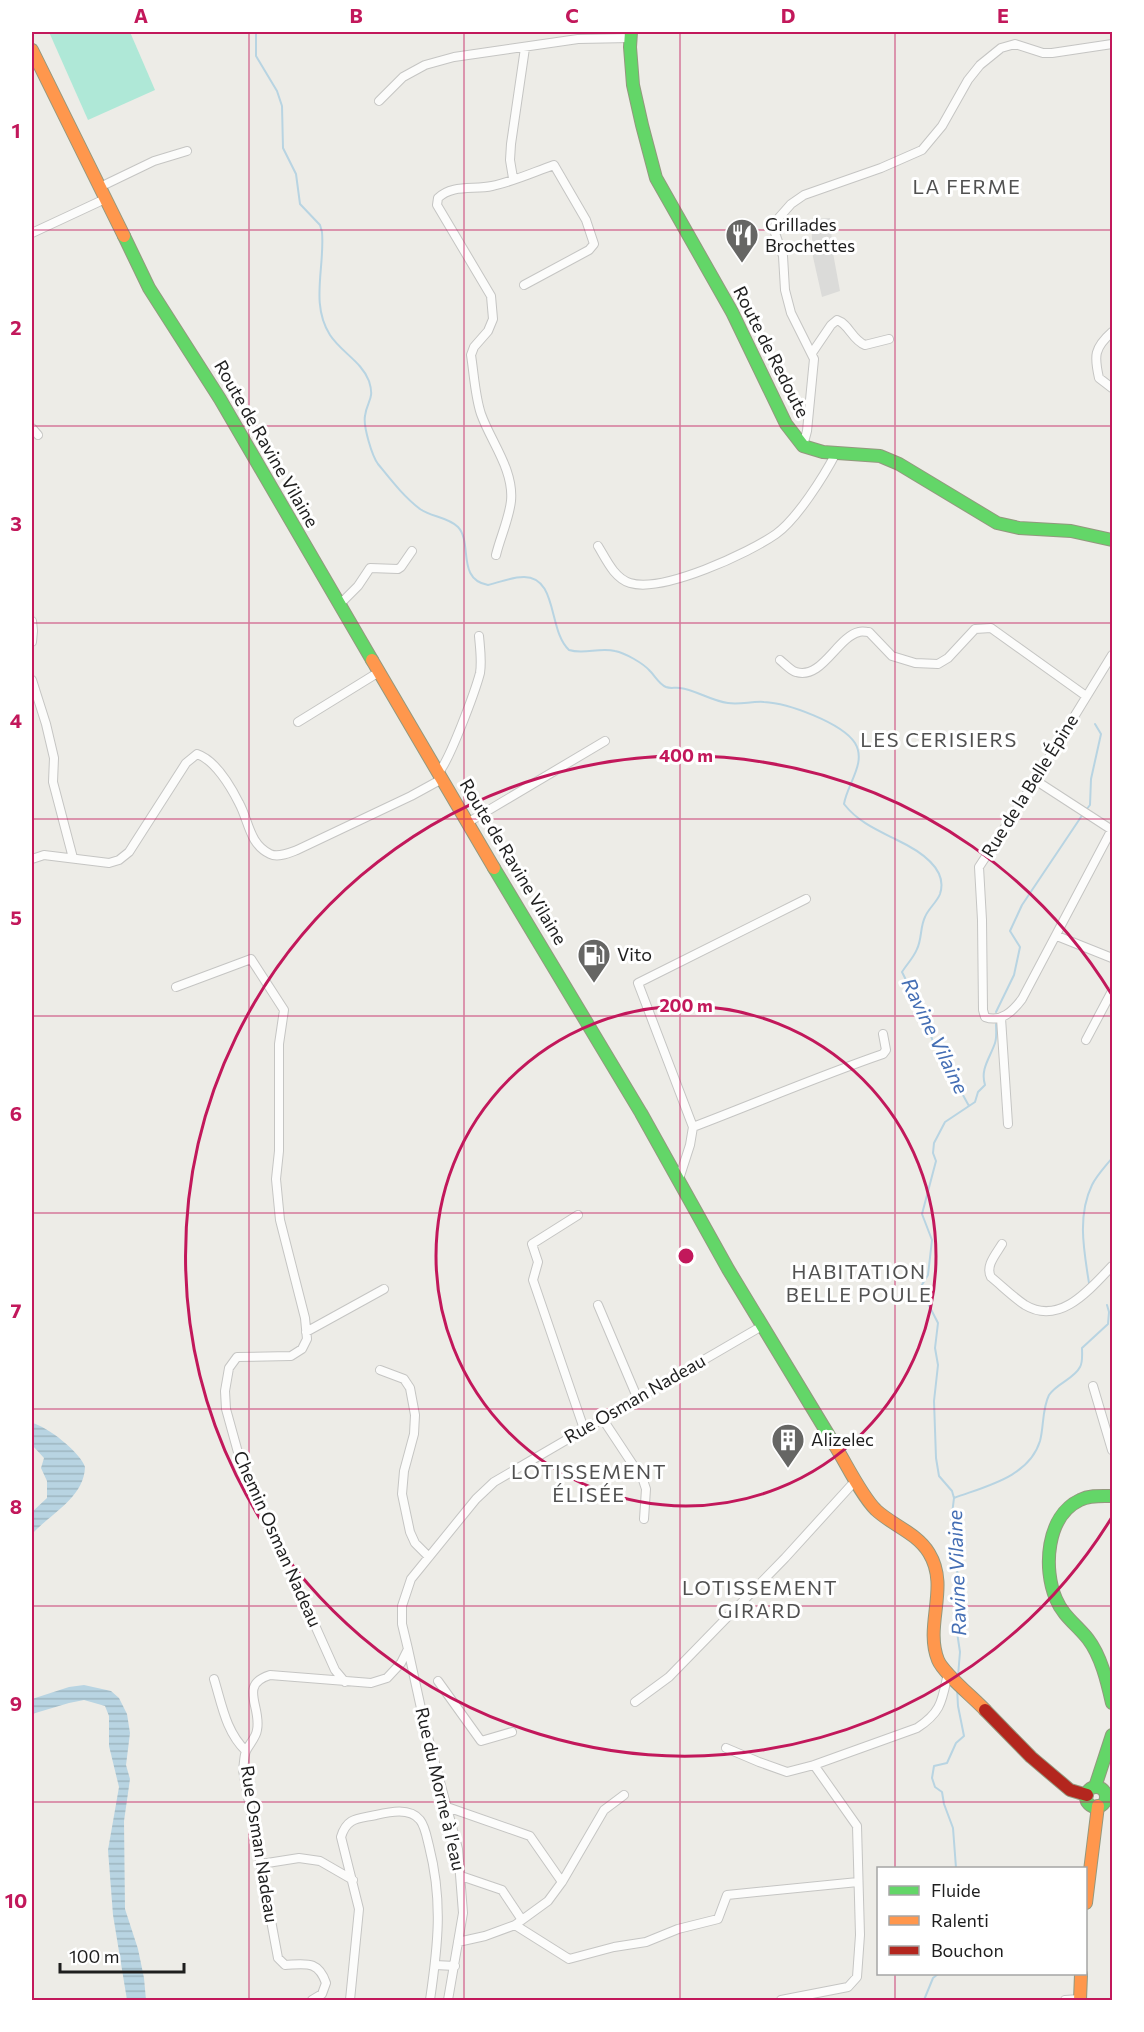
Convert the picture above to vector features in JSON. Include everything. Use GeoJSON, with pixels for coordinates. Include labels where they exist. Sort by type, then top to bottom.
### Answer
{"type":"FeatureCollection","features":[{"type":"Feature","properties":{"kind":"main road","name":"Route de Redoute"},"geometry":{"type":"LineString","coordinates":[[631,33],[631,62],[637,99],[656,178],[732,312],[786,424],[803,446],[823,452],[880,456],[899,464],[997,523],[1019,528],[1071,531],[1113,540]]}},
{"type":"Feature","properties":{"kind":"main road","name":"Route de Ravine Vilaine"},"geometry":{"type":"LineString","coordinates":[[32,51],[149,288],[220,399],[467,823],[679,1179],[762,1326],[871,1505],[880,1516],[922,1544],[930,1553],[940,1588],[933,1632],[933,1647],[939,1663],[1010,1738],[1054,1778],[1070,1790],[1091,1791]]}},
{"type":"Feature","properties":{"kind":"main road"},"geometry":{"type":"LineString","coordinates":[[1113,1496],[1084,1497],[1073,1504],[1054,1531],[1049,1558],[1054,1594],[1062,1610],[1089,1640],[1107,1682],[1113,1703]]}},
{"type":"Feature","properties":{"kind":"main road"},"geometry":{"type":"LineString","coordinates":[[1087,1895],[1098,1806],[1089,1804],[1091,1791],[1113,1735]]}},
{"type":"Feature","properties":{"kind":"main road"},"geometry":{"type":"LineString","coordinates":[[1080,2000],[1081,1975]]}},
{"type":"Feature","properties":{"kind":"street"},"geometry":{"type":"LineString","coordinates":[[380,101],[403,77],[425,65],[454,57],[631,33]]}},
{"type":"Feature","properties":{"kind":"street"},"geometry":{"type":"LineString","coordinates":[[803,446],[807,431],[814,365],[812,353],[791,313],[783,281],[783,256],[774,230],[776,221],[791,204],[804,195],[881,168],[922,150],[942,126],[956,98],[980,64],[1008,45],[1021,44],[1042,53],[1052,53],[1113,44]]}},
{"type":"Feature","properties":{"kind":"street"},"geometry":{"type":"LineString","coordinates":[[513,178],[510,160],[511,144],[525,48]]}},
{"type":"Feature","properties":{"kind":"street"},"geometry":{"type":"LineString","coordinates":[[32,232],[154,161],[187,152]]}},
{"type":"Feature","properties":{"kind":"street"},"geometry":{"type":"LineString","coordinates":[[496,555],[511,502],[510,491],[500,454],[480,411],[471,355],[474,347],[488,332],[493,319],[491,296],[437,205],[438,198],[443,193],[470,186],[491,186],[554,165],[586,220],[594,244],[589,250],[524,285]]}},
{"type":"Feature","properties":{"kind":"street"},"geometry":{"type":"LineString","coordinates":[[812,353],[837,320],[842,322],[854,338],[862,344],[868,345],[889,339]]}},
{"type":"Feature","properties":{"kind":"street"},"geometry":{"type":"LineString","coordinates":[[1113,332],[1101,342],[1095,358],[1099,378],[1113,388]]}},
{"type":"Feature","properties":{"kind":"street"},"geometry":{"type":"LineString","coordinates":[[598,546],[618,576],[628,583],[653,584],[702,571],[777,533],[822,479],[836,453]]}},
{"type":"Feature","properties":{"kind":"street"},"geometry":{"type":"LineString","coordinates":[[339,605],[358,586],[370,568],[398,569],[412,551]]}},
{"type":"Feature","properties":{"kind":"street"},"geometry":{"type":"LineString","coordinates":[[32,621],[32,642]]}},
{"type":"Feature","properties":{"kind":"street"},"geometry":{"type":"LineString","coordinates":[[780,660],[795,672],[807,672],[822,664],[847,638],[859,632],[869,632],[892,656],[915,663],[938,664],[948,658],[975,629],[991,628],[1086,696]]}},
{"type":"Feature","properties":{"kind":"street"},"geometry":{"type":"LineString","coordinates":[[32,859],[44,855],[109,863],[119,860],[129,852],[186,763],[198,754],[215,765],[240,803],[255,842],[271,855],[282,856],[297,850],[411,796],[441,775],[480,673],[479,636]]}},
{"type":"Feature","properties":{"kind":"street","name":"Rue de la Belle Épine"},"geometry":{"type":"LineString","coordinates":[[1001,1018],[992,1020],[985,1017],[983,1010],[979,867],[1113,655]]}},
{"type":"Feature","properties":{"kind":"street"},"geometry":{"type":"LineString","coordinates":[[298,722],[379,672]]}},
{"type":"Feature","properties":{"kind":"street"},"geometry":{"type":"LineString","coordinates":[[32,680],[54,758],[53,782],[73,858]]}},
{"type":"Feature","properties":{"kind":"street"},"geometry":{"type":"LineString","coordinates":[[467,823],[605,741]]}},
{"type":"Feature","properties":{"kind":"street"},"geometry":{"type":"LineString","coordinates":[[1008,1124],[1001,1018],[1013,1010],[1022,999],[1112,830],[1035,780]]}},
{"type":"Feature","properties":{"kind":"street"},"geometry":{"type":"LineString","coordinates":[[679,1179],[693,1127],[638,983],[806,899]]}},
{"type":"Feature","properties":{"kind":"street"},"geometry":{"type":"LineString","coordinates":[[1057,936],[1113,958]]}},
{"type":"Feature","properties":{"kind":"street"},"geometry":{"type":"LineString","coordinates":[[176,987],[250,959],[284,1010],[279,1044],[279,1151],[276,1179],[280,1220],[305,1318],[306,1332],[384,1289]]}},
{"type":"Feature","properties":{"kind":"street"},"geometry":{"type":"LineString","coordinates":[[1086,1040],[1113,991]]}},
{"type":"Feature","properties":{"kind":"street"},"geometry":{"type":"LineString","coordinates":[[693,1127],[838,1069],[883,1054],[886,1050],[883,1034]]}},
{"type":"Feature","properties":{"kind":"street"},"geometry":{"type":"LineString","coordinates":[[578,1215],[532,1244],[538,1262],[533,1280],[584,1429]]}},
{"type":"Feature","properties":{"kind":"street"},"geometry":{"type":"LineString","coordinates":[[1002,1244],[990,1265],[991,1277],[1025,1305],[1042,1311],[1058,1311],[1076,1301],[1113,1266]]}},
{"type":"Feature","properties":{"kind":"street"},"geometry":{"type":"LineString","coordinates":[[598,1305],[637,1398]]}},
{"type":"Feature","properties":{"kind":"street","name":"Rue Osman Nadeau"},"geometry":{"type":"LineString","coordinates":[[312,2001],[322,1994],[326,1983],[322,1973],[310,1964],[285,1965],[278,1958],[243,1770],[246,1751],[257,1732],[258,1718],[253,1689],[257,1680],[270,1675],[371,1683],[387,1678],[401,1663],[408,1649],[402,1624],[402,1606],[411,1579],[476,1499],[494,1482],[762,1326]]}},
{"type":"Feature","properties":{"kind":"street","name":"Chemin Osman Nadeau"},"geometry":{"type":"LineString","coordinates":[[306,1332],[307,1339],[302,1349],[291,1356],[237,1358],[230,1368],[225,1391],[226,1409],[239,1456],[335,1670],[345,1682]]}},
{"type":"Feature","properties":{"kind":"street"},"geometry":{"type":"LineString","coordinates":[[380,1370],[404,1379],[410,1388],[415,1415],[414,1434],[404,1471],[402,1494],[410,1532],[415,1543],[429,1557]]}},
{"type":"Feature","properties":{"kind":"street"},"geometry":{"type":"LineString","coordinates":[[1093,1386],[1113,1450]]}},
{"type":"Feature","properties":{"kind":"street"},"geometry":{"type":"LineString","coordinates":[[602,1418],[643,1480],[646,1489],[644,1519]]}},
{"type":"Feature","properties":{"kind":"street"},"geometry":{"type":"LineString","coordinates":[[636,1702],[669,1677],[785,1558],[855,1480]]}},
{"type":"Feature","properties":{"kind":"street","name":"Rue du Morne à l'eau"},"geometry":{"type":"LineString","coordinates":[[408,1649],[458,1849],[463,1913],[448,2001]]}},
{"type":"Feature","properties":{"kind":"street"},"geometry":{"type":"LineString","coordinates":[[726,1748],[788,1772],[814,1765],[917,1728],[932,1718],[942,1703],[950,1676]]}},
{"type":"Feature","properties":{"kind":"street"},"geometry":{"type":"LineString","coordinates":[[214,1679],[228,1726],[236,1742],[246,1751]]}},
{"type":"Feature","properties":{"kind":"street"},"geometry":{"type":"LineString","coordinates":[[438,1681],[481,1741],[512,1732]]}},
{"type":"Feature","properties":{"kind":"street"},"geometry":{"type":"LineString","coordinates":[[781,2001],[848,1987],[857,1977],[860,1935],[857,1826],[814,1765]]}},
{"type":"Feature","properties":{"kind":"street"},"geometry":{"type":"LineString","coordinates":[[458,1942],[485,1936],[519,1922],[548,1901],[562,1882],[604,1810],[624,1796]]}},
{"type":"Feature","properties":{"kind":"street"},"geometry":{"type":"LineString","coordinates":[[447,1807],[530,1836],[562,1882]]}},
{"type":"Feature","properties":{"kind":"street"},"geometry":{"type":"LineString","coordinates":[[350,2001],[359,1909],[341,1837],[344,1826],[351,1821],[391,1812],[410,1813],[420,1819],[436,1874],[440,1912],[430,2001]]}},
{"type":"Feature","properties":{"kind":"street"},"geometry":{"type":"LineString","coordinates":[[261,1864],[299,1858],[320,1861],[353,1880]]}},
{"type":"Feature","properties":{"kind":"street"},"geometry":{"type":"LineString","coordinates":[[461,1876],[502,1890],[519,1922],[569,1959],[614,1947],[646,1942],[678,1929],[718,1919],[727,1895],[858,1882]]}},
{"type":"Feature","properties":{"kind":"street"},"geometry":{"type":"LineString","coordinates":[[435,1965],[455,1966]]}},
{"type":"Feature","properties":{"kind":"street"},"geometry":{"type":"LineString","coordinates":[[1065,2001],[1080,2000]]}},
{"type":"Feature","properties":{"kind":"green space"},"geometry":{"type":"Polygon","coordinates":[[[49,32],[130,32],[155,90],[88,120],[49,32]]]}},
{"type":"Feature","properties":{"kind":"shaded area"},"geometry":{"type":"Polygon","coordinates":[[[830,218],[840,291],[822,297],[813,257],[811,219],[830,218]]]}},
{"type":"Feature","properties":{"kind":"water"},"geometry":{"type":"Polygon","coordinates":[[[32,1423],[46,1429],[63,1441],[85,1467],[79,1488],[73,1497],[32,1534],[32,1512],[47,1498],[47,1481],[41,1468],[44,1458],[32,1445],[32,1423]]]}},
{"type":"Feature","properties":{"kind":"water"},"geometry":{"type":"Polygon","coordinates":[[[84,1685],[111,1691],[119,1698],[127,1714],[130,1733],[126,1765],[130,1779],[124,1821],[125,1909],[138,1949],[146,2000],[127,2000],[113,1915],[108,1850],[119,1787],[109,1746],[109,1716],[105,1706],[84,1700],[32,1714],[32,1699],[69,1687],[84,1685]]]}},
{"type":"Feature","properties":{"kind":"waterway","name":"Ravine Vilaine"},"geometry":{"type":"LineString","coordinates":[[256,32],[256,56],[277,91],[282,106],[283,148],[296,174],[300,204],[320,225],[322,232],[319,298],[324,323],[335,341],[362,368],[371,387],[365,427],[368,441],[378,464],[403,494],[420,509],[458,527],[465,542],[468,568],[478,581],[488,585],[524,577],[535,579],[548,595],[558,631],[569,650],[619,652],[643,665],[666,687],[686,689],[728,703],[764,702],[787,706],[814,715],[839,728],[855,743],[859,758],[844,804],[868,825],[921,854],[929,860],[940,875],[942,884],[940,894],[925,917],[916,952],[902,972],[922,1003],[932,1039],[969,1106],[945,1122],[934,1143],[933,1153],[936,1161],[922,1214],[932,1240],[928,1275],[920,1288],[938,1323],[935,1348],[938,1365],[934,1401],[936,1458],[939,1476],[952,1491],[954,1498],[951,1522],[960,1593],[955,1619],[960,1652],[958,1676]]}},
{"type":"Feature","properties":{"kind":"waterway","name":"Ravine Vilaine"},"geometry":{"type":"LineString","coordinates":[[1086,810],[1090,805],[1091,779],[1101,734],[1095,724]]}},
{"type":"Feature","properties":{"kind":"waterway","name":"Ravine Vilaine"},"geometry":{"type":"LineString","coordinates":[[996,1012],[1014,975],[1020,947],[1010,931],[1022,905],[1083,814]]}},
{"type":"Feature","properties":{"kind":"waterway","name":"Ravine Vilaine"},"geometry":{"type":"LineString","coordinates":[[969,1106],[975,1102],[978,1092],[985,1085],[985,1069],[996,1041],[996,1024]]}},
{"type":"Feature","properties":{"kind":"waterway"},"geometry":{"type":"LineString","coordinates":[[1089,1283],[1083,1234],[1084,1209],[1092,1185],[1112,1158]]}},
{"type":"Feature","properties":{"kind":"waterway"},"geometry":{"type":"LineString","coordinates":[[954,1498],[1016,1472],[1034,1453],[1040,1441],[1045,1406],[1049,1395],[1077,1371],[1082,1363],[1082,1348],[1108,1324],[1107,1305]]}},
{"type":"Feature","properties":{"kind":"waterway","name":"Ravine Vilaine"},"geometry":{"type":"LineString","coordinates":[[956,1867],[953,1828],[942,1792],[935,1787],[932,1778],[934,1766],[947,1763],[956,1743],[964,1736],[957,1688]]}},
{"type":"Feature","properties":{"kind":"waterway","name":"Ravine Vilaine"},"geometry":{"type":"LineString","coordinates":[[924,2000],[933,1978],[937,1975]]}},
{"type":"Feature","properties":{"kind":"traffic: fast"},"geometry":{"type":"LineString","coordinates":[[631,32],[633,85],[656,178],[732,312],[786,424],[803,446],[823,452],[880,456],[899,464],[997,523],[1019,528],[1071,531],[1112,540]]}},
{"type":"Feature","properties":{"kind":"traffic: fast"},"geometry":{"type":"LineString","coordinates":[[124,236],[149,288],[220,399],[372,660]]}},
{"type":"Feature","properties":{"kind":"traffic: fast"},"geometry":{"type":"LineString","coordinates":[[494,868],[641,1113],[728,1269],[834,1444]]}},
{"type":"Feature","properties":{"kind":"traffic: fast"},"geometry":{"type":"LineString","coordinates":[[1112,1496],[1088,1497],[1069,1508],[1060,1518],[1054,1530],[1049,1559],[1049,1573],[1056,1599],[1062,1610],[1088,1639],[1097,1653],[1112,1703]]}},
{"type":"Feature","properties":{"kind":"traffic: fast"},"geometry":{"type":"LineString","coordinates":[[1095,1787],[1112,1735]]}},
{"type":"Feature","properties":{"kind":"traffic: fast"},"geometry":{"type":"LineString","coordinates":[[1096,1787],[1103,1790],[1106,1797],[1103,1804],[1096,1807],[1089,1804],[1086,1797],[1089,1790],[1096,1787]]}},
{"type":"Feature","properties":{"kind":"traffic: slow"},"geometry":{"type":"LineString","coordinates":[[32,50],[124,236]]}},
{"type":"Feature","properties":{"kind":"traffic: slow"},"geometry":{"type":"LineString","coordinates":[[372,660],[494,868]]}},
{"type":"Feature","properties":{"kind":"traffic: slow"},"geometry":{"type":"LineString","coordinates":[[834,1444],[870,1504],[918,1540],[929,1553],[935,1566],[937,1579],[934,1647],[938,1660],[952,1679],[985,1710]]}},
{"type":"Feature","properties":{"kind":"traffic: slow"},"geometry":{"type":"LineString","coordinates":[[1087,1895],[1098,1806]]}},
{"type":"Feature","properties":{"kind":"traffic: slow"},"geometry":{"type":"LineString","coordinates":[[1080,2000],[1081,1975]]}},
{"type":"Feature","properties":{"kind":"traffic: jam"},"geometry":{"type":"LineString","coordinates":[[985,1710],[1031,1757],[1070,1790],[1087,1795]]}},
{"type":"Feature","properties":{"kind":"place","name":"Grillades Brochettes"},"geometry":{"type":"Point","coordinates":[742,264]}},
{"type":"Feature","properties":{"kind":"place","name":"Vito"},"geometry":{"type":"Point","coordinates":[594,984]}},
{"type":"Feature","properties":{"kind":"place","name":"Alizelec"},"geometry":{"type":"Point","coordinates":[788,1469]}},
{"type":"Feature","properties":{"kind":"district","name":"LA FERME"},"geometry":{"type":"Point","coordinates":[967,187]}},
{"type":"Feature","properties":{"kind":"district","name":"LES CERISIERS"},"geometry":{"type":"Point","coordinates":[939,740]}},
{"type":"Feature","properties":{"kind":"district","name":"HABITATION BELLE POULE"},"geometry":{"type":"Point","coordinates":[859,1284]}},
{"type":"Feature","properties":{"kind":"district","name":"LOTISSEMENT ÉLISÉE"},"geometry":{"type":"Point","coordinates":[589,1484]}},
{"type":"Feature","properties":{"kind":"district","name":"LOTISSEMENT GIRARD"},"geometry":{"type":"Point","coordinates":[760,1600]}}]}
